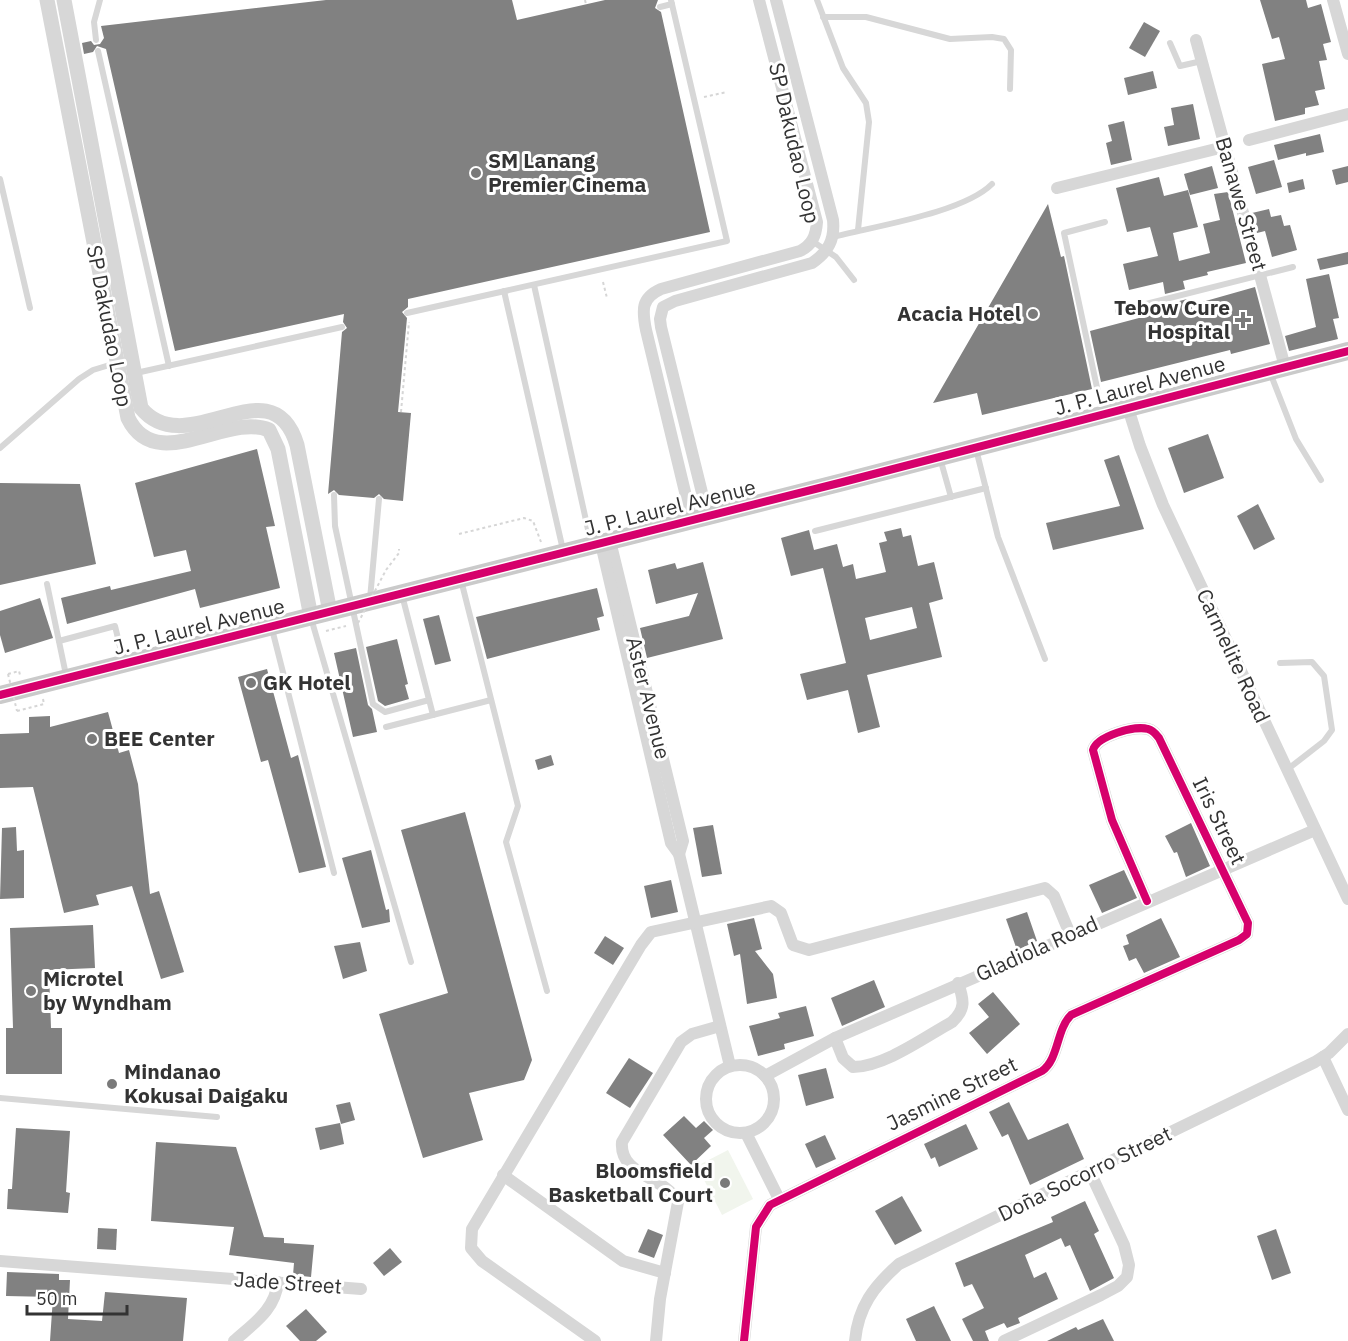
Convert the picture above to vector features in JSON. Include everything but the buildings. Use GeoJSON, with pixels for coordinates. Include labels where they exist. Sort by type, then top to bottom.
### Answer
{"type":"FeatureCollection","features":[{"type":"Feature","properties":{"kind":"main road","name":"J. P. Laurel Avenue"},"geometry":{"type":"LineString","coordinates":[[0,695],[272,627],[313,625],[334,620],[402,594],[1348,351]]}},
{"type":"Feature","properties":{"kind":"street","name":"SP Dakudao Loop"},"geometry":{"type":"LineString","coordinates":[[47,0],[117,371],[125,410],[131,424],[147,438],[158,442],[177,442],[243,427],[262,427],[269,430]]}},
{"type":"Feature","properties":{"kind":"street","name":"SP Dakudao Loop"},"geometry":{"type":"LineString","coordinates":[[64,0],[141,408],[158,424],[168,427],[181,427],[249,411],[271,411],[279,415]]}},
{"type":"Feature","properties":{"kind":"street","name":"SP Dakudao Loop"},"geometry":{"type":"LineString","coordinates":[[700,519],[664,404],[642,313],[646,298],[661,289],[800,251],[812,241],[817,222],[759,0]]}},
{"type":"Feature","properties":{"kind":"street","name":"SP Dakudao Loop"},"geometry":{"type":"LineString","coordinates":[[700,519],[680,401],[661,327],[663,307],[675,301],[812,263],[827,250],[833,237],[833,220],[776,0]]}},
{"type":"Feature","properties":{"kind":"street"},"geometry":{"type":"LineString","coordinates":[[1333,0],[1348,54]]}},
{"type":"Feature","properties":{"kind":"street","name":"Banawe Street"},"geometry":{"type":"LineString","coordinates":[[1196,40],[1260,275],[1277,369]]}},
{"type":"Feature","properties":{"kind":"street"},"geometry":{"type":"LineString","coordinates":[[69,116],[85,113]]}},
{"type":"Feature","properties":{"kind":"street"},"geometry":{"type":"LineString","coordinates":[[1249,140],[1348,114]]}},
{"type":"Feature","properties":{"kind":"street"},"geometry":{"type":"LineString","coordinates":[[792,128],[808,124]]}},
{"type":"Feature","properties":{"kind":"street"},"geometry":{"type":"LineString","coordinates":[[1058,189],[1224,147]]}},
{"type":"Feature","properties":{"kind":"street"},"geometry":{"type":"LineString","coordinates":[[90,229],[106,226]]}},
{"type":"Feature","properties":{"kind":"street"},"geometry":{"type":"LineString","coordinates":[[664,404],[680,401]]}},
{"type":"Feature","properties":{"kind":"street","name":"Carmelite Road"},"geometry":{"type":"LineString","coordinates":[[1128,408],[1163,505],[1348,899]]}},
{"type":"Feature","properties":{"kind":"street"},"geometry":{"type":"LineString","coordinates":[[313,625],[278,449],[269,430],[279,415],[290,427],[297,445],[334,620]]}},
{"type":"Feature","properties":{"kind":"street","name":"Aster Avenue"},"geometry":{"type":"LineString","coordinates":[[601,544],[635,668],[672,819],[671,843],[679,854],[730,1066]]}},
{"type":"Feature","properties":{"kind":"street","name":"Iris Street"},"geometry":{"type":"LineString","coordinates":[[1147,902],[1112,820],[1094,750],[1098,741],[1103,738],[1140,728],[1151,729],[1159,738],[1248,923],[1248,930]]}},
{"type":"Feature","properties":{"kind":"street","name":"Gladiola Road"},"geometry":{"type":"LineString","coordinates":[[765,1076],[835,1038],[1070,934],[1315,830]]}},
{"type":"Feature","properties":{"kind":"street"},"geometry":{"type":"LineString","coordinates":[[595,1341],[482,1261],[474,1254],[469,1242],[472,1229],[503,1175],[646,937],[661,929],[771,906],[781,913],[793,945],[809,950],[1045,888],[1054,896],[1070,934]]}},
{"type":"Feature","properties":{"kind":"street","name":"Jasmine Street"},"geometry":{"type":"LineString","coordinates":[[744,1341],[756,1227],[763,1212],[779,1199],[1042,1071],[1048,1066],[1063,1026],[1071,1015],[1239,940],[1248,930]]}},
{"type":"Feature","properties":{"kind":"street"},"geometry":{"type":"LineString","coordinates":[[835,1038],[843,1058],[853,1067],[869,1066],[882,1061],[952,1022],[960,1014],[964,1000],[958,983]]}},
{"type":"Feature","properties":{"kind":"street"},"geometry":{"type":"LineString","coordinates":[[656,1341],[678,1202],[669,1190],[628,1164],[622,1153],[622,1142],[681,1042],[692,1034],[720,1026]]}},
{"type":"Feature","properties":{"kind":"street","name":"Doña Socorro Street"},"geometry":{"type":"LineString","coordinates":[[855,1341],[863,1305],[879,1282],[899,1264],[1323,1057],[1348,1034]]}},
{"type":"Feature","properties":{"kind":"street"},"geometry":{"type":"LineString","coordinates":[[1323,1057],[1348,1110]]}},
{"type":"Feature","properties":{"kind":"street"},"geometry":{"type":"LineString","coordinates":[[730,1066],[749,1066],[765,1076],[773,1093],[771,1113],[759,1128],[746,1133],[732,1133],[719,1127],[707,1109],[705,1095],[710,1082],[719,1072],[730,1066]]}},
{"type":"Feature","properties":{"kind":"street"},"geometry":{"type":"LineString","coordinates":[[746,1133],[779,1199]]}},
{"type":"Feature","properties":{"kind":"street"},"geometry":{"type":"LineString","coordinates":[[1004,1341],[1101,1295],[1118,1286],[1127,1277],[1129,1265],[1124,1245],[1090,1172]]}},
{"type":"Feature","properties":{"kind":"street"},"geometry":{"type":"LineString","coordinates":[[503,1175],[623,1261],[665,1273]]}},
{"type":"Feature","properties":{"kind":"street","name":"Jade Street"},"geometry":{"type":"LineString","coordinates":[[0,1261],[361,1289]]}},
{"type":"Feature","properties":{"kind":"street"},"geometry":{"type":"LineString","coordinates":[[234,1341],[271,1307],[276,1296],[278,1282]]}},
{"type":"Feature","properties":{"kind":"lane"},"geometry":{"type":"LineString","coordinates":[[96,40],[94,22],[100,0]]}},
{"type":"Feature","properties":{"kind":"lane"},"geometry":{"type":"LineString","coordinates":[[817,0],[843,68],[866,103],[869,122],[858,230]]}},
{"type":"Feature","properties":{"kind":"lane"},"geometry":{"type":"LineString","coordinates":[[409,312],[727,242],[672,2],[660,7]]}},
{"type":"Feature","properties":{"kind":"lane"},"geometry":{"type":"LineString","coordinates":[[823,17],[866,17],[950,39],[992,37],[1004,39],[1011,50],[1010,89]]}},
{"type":"Feature","properties":{"kind":"lane"},"geometry":{"type":"LineString","coordinates":[[1170,43],[1180,66],[1202,61]]}},
{"type":"Feature","properties":{"kind":"lane"},"geometry":{"type":"LineString","coordinates":[[98,51],[169,366]]}},
{"type":"Feature","properties":{"kind":"lane"},"geometry":{"type":"LineString","coordinates":[[0,179],[30,308]]}},
{"type":"Feature","properties":{"kind":"lane"},"geometry":{"type":"LineString","coordinates":[[833,237],[960,204],[981,195],[992,184]]}},
{"type":"Feature","properties":{"kind":"lane"},"geometry":{"type":"LineString","coordinates":[[1103,415],[1064,232],[1105,222]]}},
{"type":"Feature","properties":{"kind":"lane"},"geometry":{"type":"LineString","coordinates":[[812,241],[827,250],[854,280]]}},
{"type":"Feature","properties":{"kind":"lane"},"geometry":{"type":"LineString","coordinates":[[1118,311],[1293,267]]}},
{"type":"Feature","properties":{"kind":"lane"},"geometry":{"type":"LineString","coordinates":[[534,285],[601,544]]}},
{"type":"Feature","properties":{"kind":"lane"},"geometry":{"type":"LineString","coordinates":[[504,291],[563,553]]}},
{"type":"Feature","properties":{"kind":"lane"},"geometry":{"type":"LineString","coordinates":[[0,448],[79,379],[93,370],[117,371],[132,367],[169,366],[342,327]]}},
{"type":"Feature","properties":{"kind":"lane"},"geometry":{"type":"LineString","coordinates":[[117,371],[132,367]]}},
{"type":"Feature","properties":{"kind":"lane"},"geometry":{"type":"LineString","coordinates":[[1277,369],[1296,439],[1321,480]]}},
{"type":"Feature","properties":{"kind":"lane"},"geometry":{"type":"LineString","coordinates":[[976,448],[998,537],[1045,658]]}},
{"type":"Feature","properties":{"kind":"lane"},"geometry":{"type":"LineString","coordinates":[[940,457],[951,497]]}},
{"type":"Feature","properties":{"kind":"lane"},"geometry":{"type":"LineString","coordinates":[[815,531],[986,488]]}},
{"type":"Feature","properties":{"kind":"lane"},"geometry":{"type":"LineString","coordinates":[[334,495],[335,526],[360,611],[373,704],[377,709],[385,712],[429,700]]}},
{"type":"Feature","properties":{"kind":"lane"},"geometry":{"type":"LineString","coordinates":[[360,611],[379,499]]}},
{"type":"Feature","properties":{"kind":"lane"},"geometry":{"type":"LineString","coordinates":[[461,579],[518,806],[506,842],[547,991]]}},
{"type":"Feature","properties":{"kind":"lane"},"geometry":{"type":"LineString","coordinates":[[47,584],[67,678]]}},
{"type":"Feature","properties":{"kind":"lane"},"geometry":{"type":"LineString","coordinates":[[402,594],[433,715]]}},
{"type":"Feature","properties":{"kind":"lane"},"geometry":{"type":"LineString","coordinates":[[313,625],[411,962]]}},
{"type":"Feature","properties":{"kind":"lane"},"geometry":{"type":"LineString","coordinates":[[59,641],[115,626],[124,663]]}},
{"type":"Feature","properties":{"kind":"lane"},"geometry":{"type":"LineString","coordinates":[[272,627],[334,873]]}},
{"type":"Feature","properties":{"kind":"lane"},"geometry":{"type":"LineString","coordinates":[[1281,663],[1312,662],[1324,676],[1332,730],[1324,741],[1286,770]]}},
{"type":"Feature","properties":{"kind":"lane"},"geometry":{"type":"LineString","coordinates":[[386,727],[491,700]]}},
{"type":"Feature","properties":{"kind":"lane"},"geometry":{"type":"LineString","coordinates":[[0,1098],[217,1117]]}},
{"type":"Feature","properties":{"kind":"path"},"geometry":{"type":"LineString","coordinates":[[704,97],[727,92]]}},
{"type":"Feature","properties":{"kind":"path"},"geometry":{"type":"LineString","coordinates":[[603,282],[607,298]]}},
{"type":"Feature","properties":{"kind":"path"},"geometry":{"type":"LineString","coordinates":[[401,412],[409,312]]}},
{"type":"Feature","properties":{"kind":"path"},"geometry":{"type":"LineString","coordinates":[[459,534],[524,518],[533,521],[538,532]]}},
{"type":"Feature","properties":{"kind":"path"},"geometry":{"type":"LineString","coordinates":[[360,611],[399,553],[399,549]]}},
{"type":"Feature","properties":{"kind":"path"},"geometry":{"type":"LineString","coordinates":[[313,625],[334,620]]}},
{"type":"Feature","properties":{"kind":"path"},"geometry":{"type":"LineString","coordinates":[[19,671],[8,674],[17,711],[44,704]]}},
{"type":"Feature","properties":{"kind":"shaded area","name":"Bloomsfield Basketball Court"},"geometry":{"type":"Polygon","coordinates":[[[728,1150],[753,1199],[722,1215],[697,1166],[728,1150]]]}},
{"type":"Feature","properties":{"kind":"cycle path"},"geometry":{"type":"LineString","coordinates":[[0,695],[843,482],[1348,351]]}},
{"type":"Feature","properties":{"kind":"cycle path"},"geometry":{"type":"LineString","coordinates":[[744,1341],[756,1227],[770,1205],[1042,1071],[1052,1059],[1066,1021],[1071,1015],[1239,940],[1247,934],[1248,923],[1159,738],[1151,730],[1142,728],[1126,730],[1109,736],[1101,740],[1093,750],[1112,820],[1147,901]]}},
{"type":"Feature","properties":{"kind":"place","name":"SM Lanang Premier Cinema"},"geometry":{"type":"Point","coordinates":[476,173]}},
{"type":"Feature","properties":{"kind":"place","name":"Acacia Hotel"},"geometry":{"type":"Point","coordinates":[1033,314]}},
{"type":"Feature","properties":{"kind":"place","name":"Tebow Cure Hospital"},"geometry":{"type":"Point","coordinates":[1243,320]}},
{"type":"Feature","properties":{"kind":"place","name":"GK Hotel"},"geometry":{"type":"Point","coordinates":[251,683]}},
{"type":"Feature","properties":{"kind":"place","name":"BEE Center"},"geometry":{"type":"Point","coordinates":[92,739]}},
{"type":"Feature","properties":{"kind":"place","name":"Microtel by Wyndham"},"geometry":{"type":"Point","coordinates":[31,991]}},
{"type":"Feature","properties":{"kind":"place","name":"Mindanao Kokusai Daigaku"},"geometry":{"type":"Point","coordinates":[112,1084]}},
{"type":"Feature","properties":{"kind":"place","name":"Bloomsfield Basketball Court"},"geometry":{"type":"Point","coordinates":[725,1183]}}]}
